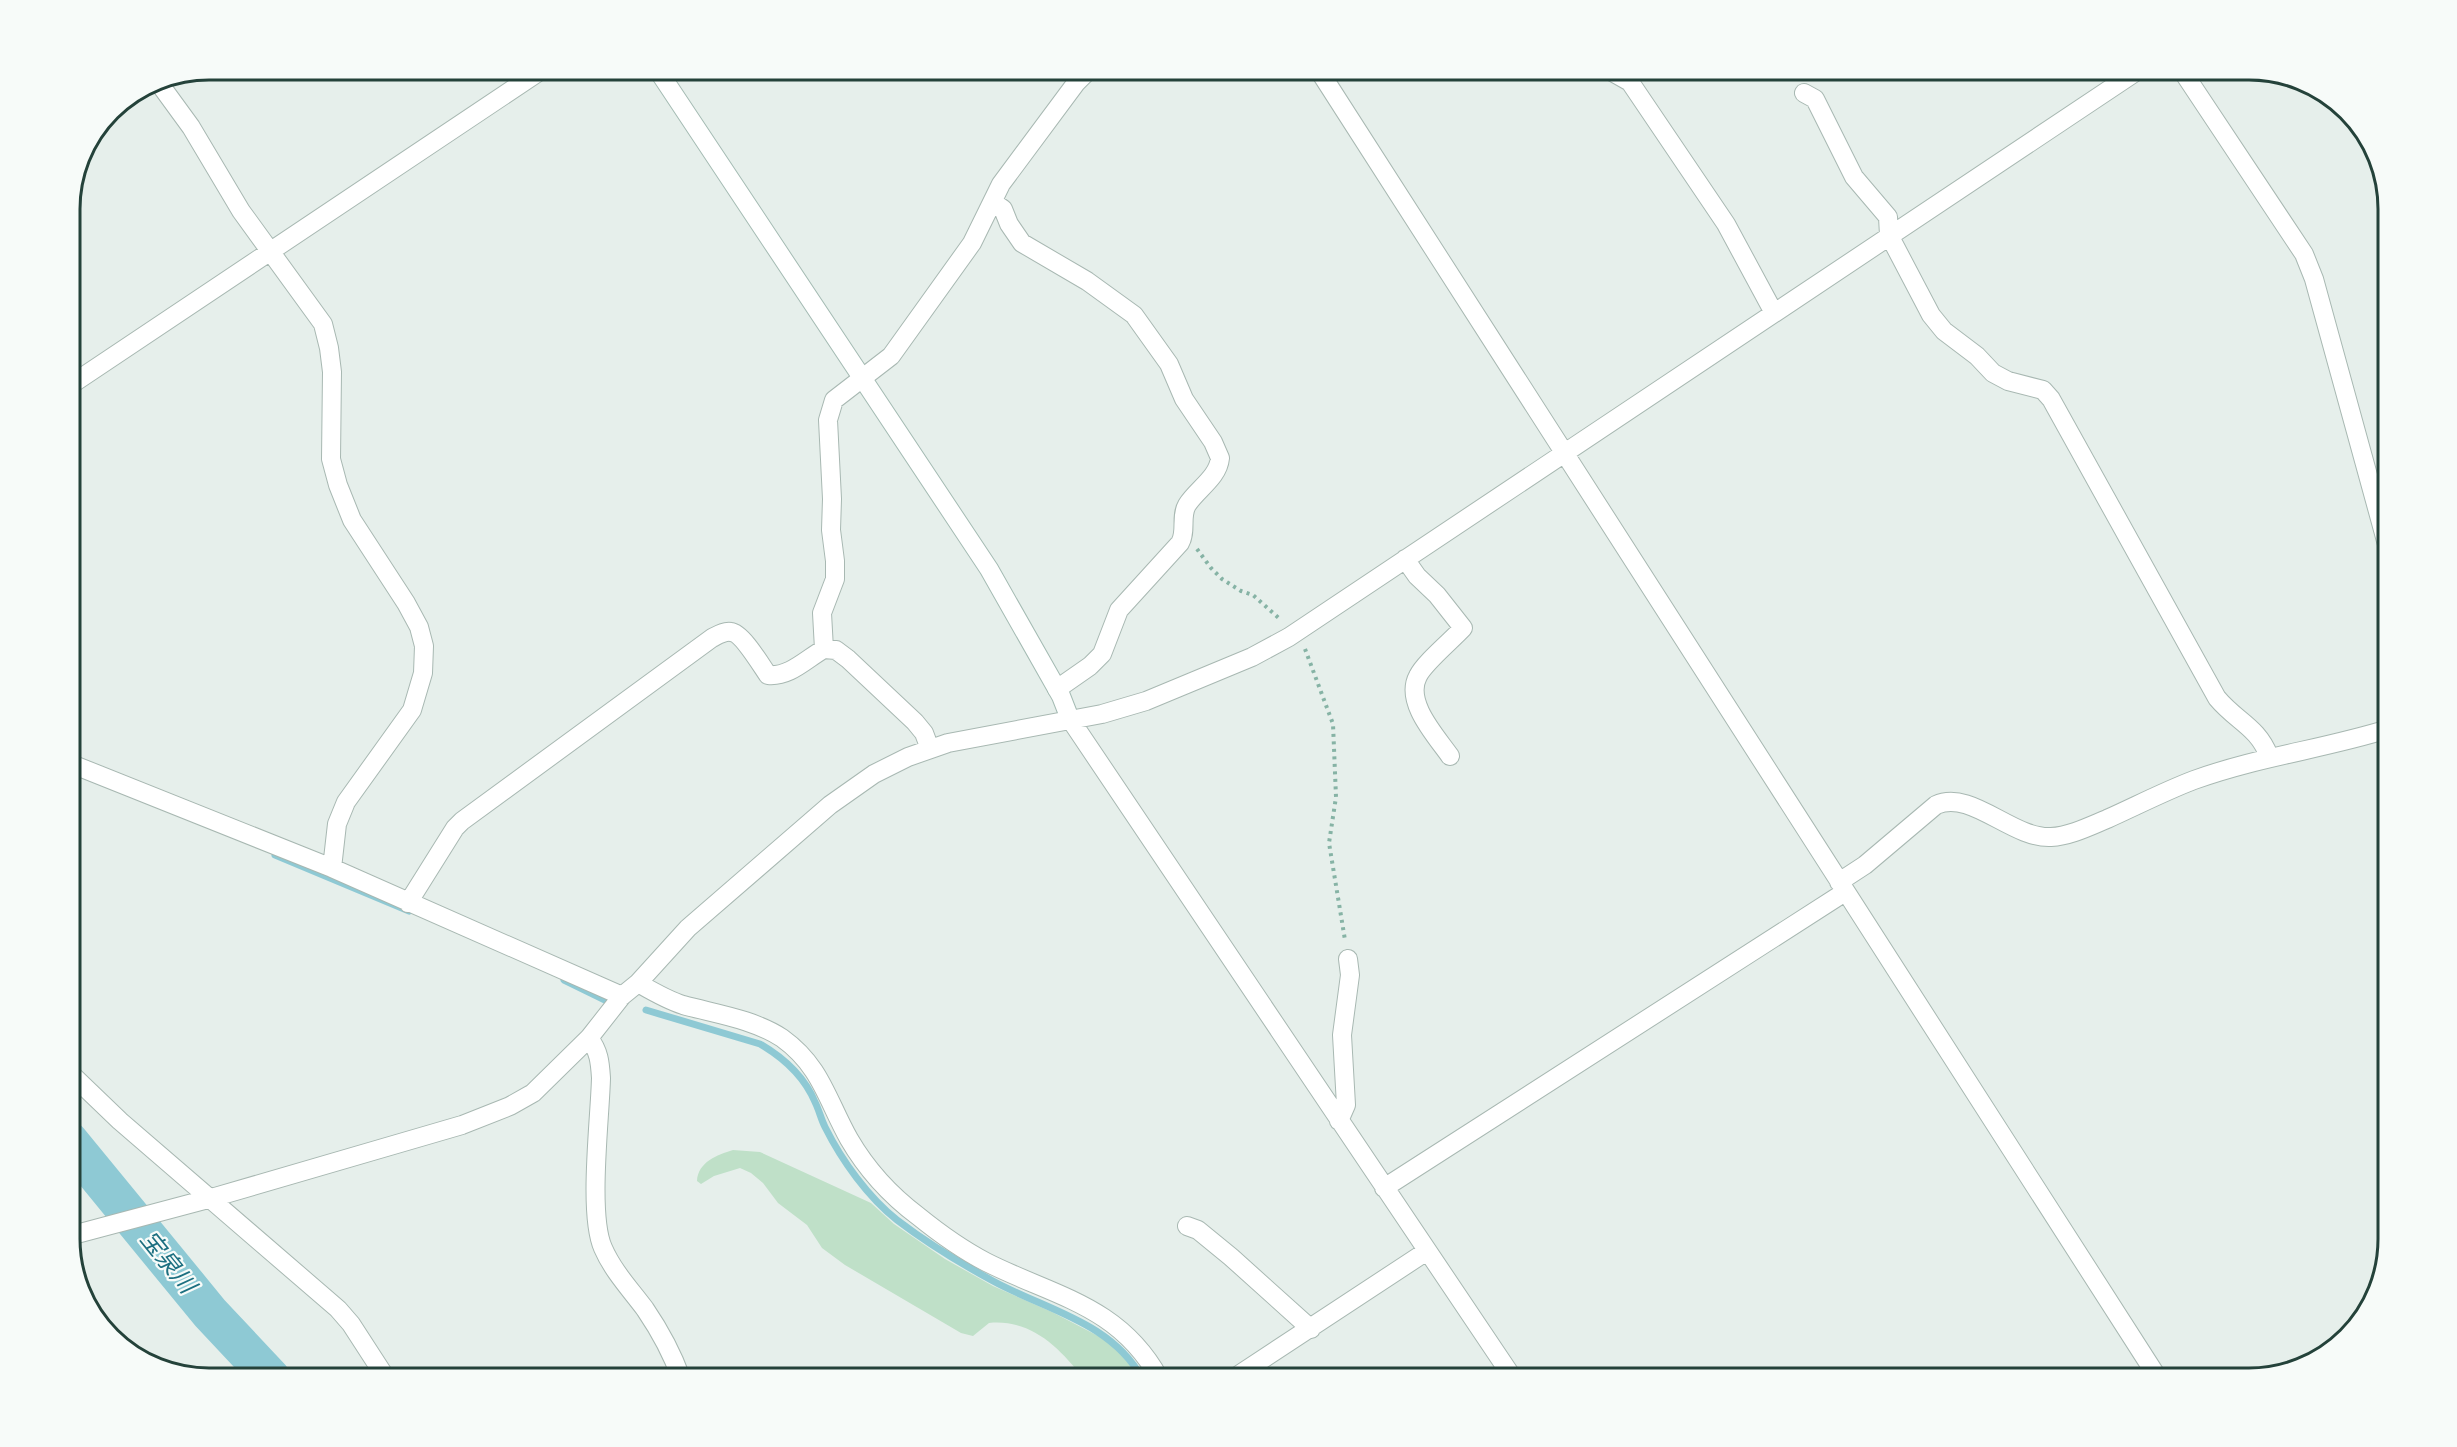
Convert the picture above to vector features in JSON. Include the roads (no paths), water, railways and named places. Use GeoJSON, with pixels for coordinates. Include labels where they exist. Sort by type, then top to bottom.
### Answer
{"type":"FeatureCollection","features":[{"type":"Feature","properties":{"kind":"street"},"geometry":{"type":"LineString","coordinates":[[80,379],[527,80]]}},
{"type":"Feature","properties":{"kind":"street"},"geometry":{"type":"LineString","coordinates":[[664,80],[989,569],[1057,689],[1071,719],[1506,1368]]}},
{"type":"Feature","properties":{"kind":"street"},"geometry":{"type":"LineString","coordinates":[[824,649],[822,613],[834,579],[836,561],[831,530],[832,499],[828,420],[834,400],[891,356],[917,322],[972,243],[1001,184],[1073,80]]}},
{"type":"Feature","properties":{"kind":"street"},"geometry":{"type":"LineString","coordinates":[[1325,80],[2152,1368]]}},
{"type":"Feature","properties":{"kind":"street"},"geometry":{"type":"LineString","coordinates":[[1626,80],[1726,224],[1774,313]]}},
{"type":"Feature","properties":{"kind":"street"},"geometry":{"type":"LineString","coordinates":[[80,1233],[149,1216],[462,1125],[510,1106],[533,1093],[589,1038],[622,996],[638,983],[688,928],[830,805],[874,774],[908,757],[948,743],[1102,714],[1146,701],[1252,657],[1294,634],[2123,80]]}},
{"type":"Feature","properties":{"kind":"street"},"geometry":{"type":"LineString","coordinates":[[2188,80],[2304,254],[2319,296],[2377,509]]}},
{"type":"Feature","properties":{"kind":"street"},"geometry":{"type":"LineString","coordinates":[[162,88],[191,127],[241,211],[323,324],[332,372],[331,459],[344,503],[352,520],[406,603],[419,627],[424,646],[423,673],[412,710],[346,802],[338,824],[332,868]]}},
{"type":"Feature","properties":{"kind":"street"},"geometry":{"type":"LineString","coordinates":[[1804,93],[1815,99],[1854,177],[1888,217],[1889,235],[1931,315],[1944,331],[1977,356],[1993,373],[2008,381],[2043,390],[2051,399],[2217,698],[2229,712],[2254,730],[2269,756]]}},
{"type":"Feature","properties":{"kind":"street"},"geometry":{"type":"LineString","coordinates":[[993,202],[1003,209],[1009,224],[1022,243],[1088,281],[1134,315],[1169,364],[1184,399],[1213,442],[1220,458],[1215,472],[1187,505],[1184,534],[1180,543],[1119,610],[1102,654],[1090,666],[1057,689]]}},
{"type":"Feature","properties":{"kind":"street"},"geometry":{"type":"LineString","coordinates":[[1405,559],[1463,628],[1418,675],[1415,686],[1421,713],[1450,756]]}},
{"type":"Feature","properties":{"kind":"street"},"geometry":{"type":"LineString","coordinates":[[408,903],[455,828],[462,821],[712,638],[731,632],[739,636],[768,675],[778,676],[789,672],[824,649],[836,650],[915,722],[924,734],[930,749]]}},
{"type":"Feature","properties":{"kind":"street"},"geometry":{"type":"LineString","coordinates":[[1384,1188],[1842,887],[1936,805],[1947,800],[1962,802],[2033,835],[2050,837],[2093,824],[2194,780],[2269,756],[2346,742],[2378,732]]}},
{"type":"Feature","properties":{"kind":"street"},"geometry":{"type":"LineString","coordinates":[[80,767],[332,868],[622,996]]}},
{"type":"Feature","properties":{"kind":"street"},"geometry":{"type":"LineString","coordinates":[[1339,1121],[1346,1105],[1342,1035],[1350,975],[1348,959]]}},
{"type":"Feature","properties":{"kind":"street"},"geometry":{"type":"LineString","coordinates":[[638,983],[680,1004],[762,1028],[795,1048],[812,1067],[826,1089],[850,1140],[880,1183],[899,1202],[941,1235],[971,1254],[1097,1312],[1127,1336],[1152,1368]]}},
{"type":"Feature","properties":{"kind":"street"},"geometry":{"type":"LineString","coordinates":[[589,1038],[600,1058],[596,1210],[602,1246],[623,1282],[669,1346],[677,1368]]}},
{"type":"Feature","properties":{"kind":"street"},"geometry":{"type":"LineString","coordinates":[[80,1083],[208,1199],[338,1309],[351,1324],[380,1368]]}},
{"type":"Feature","properties":{"kind":"street"},"geometry":{"type":"LineString","coordinates":[[1187,1226],[1198,1230],[1231,1257],[1311,1329]]}},
{"type":"Feature","properties":{"kind":"street"},"geometry":{"type":"LineString","coordinates":[[1250,1368],[1427,1251]]}},
{"type":"Feature","properties":{"kind":"waterway"},"geometry":{"type":"LineString","coordinates":[[275,855],[409,911]]}},
{"type":"Feature","properties":{"kind":"waterway"},"geometry":{"type":"LineString","coordinates":[[564,980],[605,1000]]}},
{"type":"Feature","properties":{"kind":"waterway"},"geometry":{"type":"LineString","coordinates":[[646,1010],[760,1044],[777,1055],[805,1084],[839,1153],[856,1178],[886,1211],[920,1237],[968,1267],[1095,1330],[1113,1343],[1135,1368]]}},
{"type":"Feature","properties":{"kind":"waterway","name":"宝泉川"},"geometry":{"type":"LineString","coordinates":[[80,1154],[210,1313],[262,1368]]}}]}
